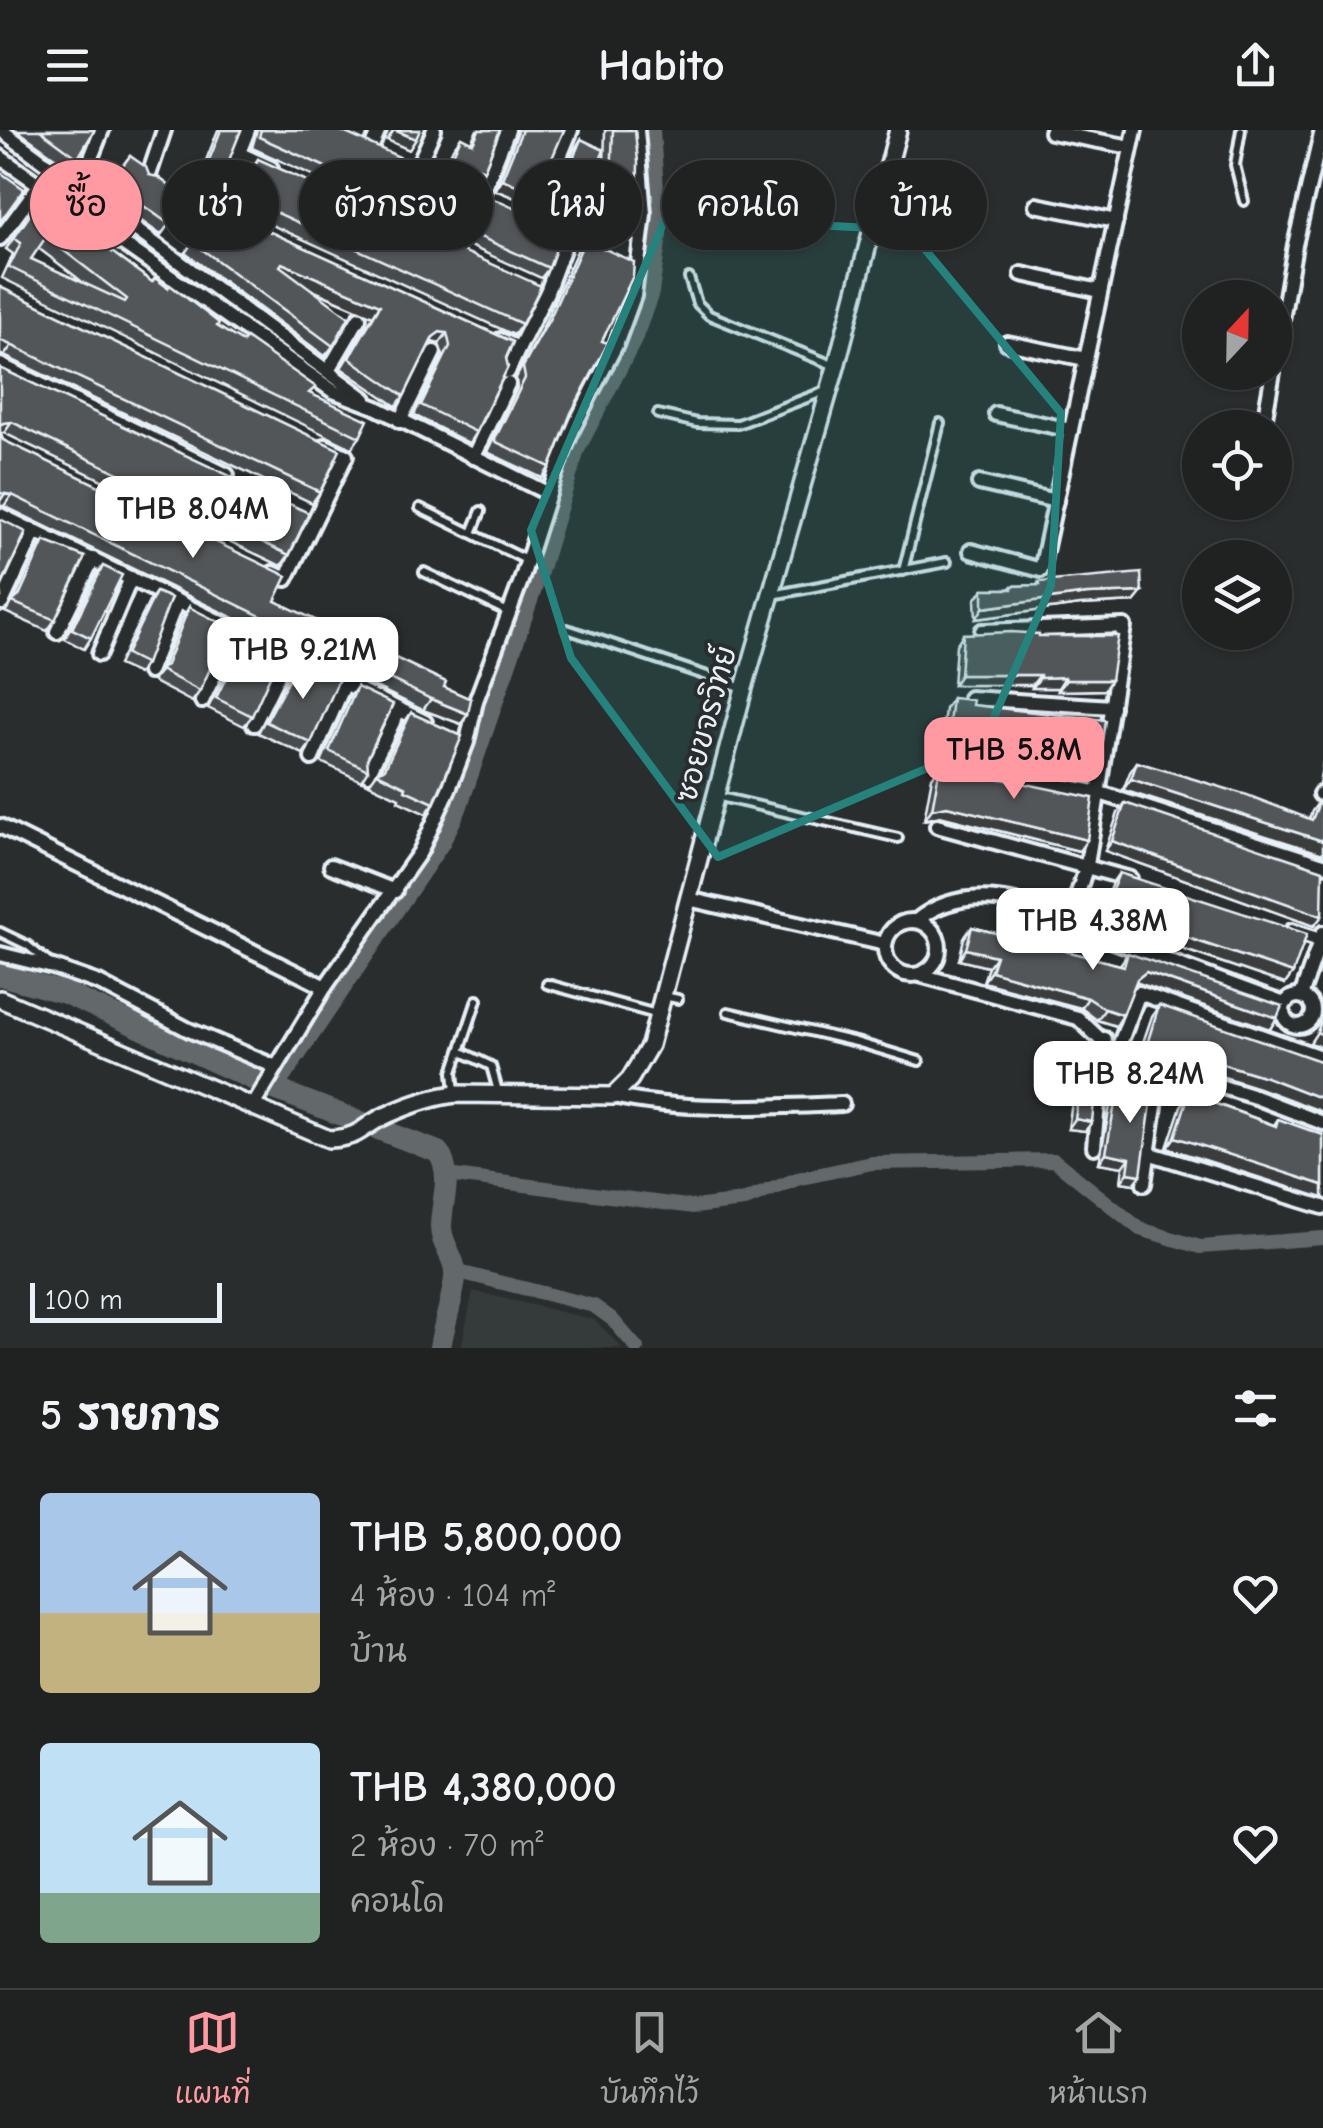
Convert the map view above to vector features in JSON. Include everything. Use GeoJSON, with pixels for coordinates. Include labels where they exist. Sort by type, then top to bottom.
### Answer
{"type":"FeatureCollection","features":[{"type":"Feature","properties":{"kind":"street"},"geometry":{"type":"LineString","coordinates":[[1,130],[42,160]]}},
{"type":"Feature","properties":{"kind":"street"},"geometry":{"type":"LineString","coordinates":[[91,160],[102,130]]}},
{"type":"Feature","properties":{"kind":"street"},"geometry":{"type":"LineString","coordinates":[[148,178],[164,130]]}},
{"type":"Feature","properties":{"kind":"street"},"geometry":{"type":"LineString","coordinates":[[235,160],[248,130]]}},
{"type":"Feature","properties":{"kind":"street"},"geometry":{"type":"LineString","coordinates":[[379,130],[364,145],[386,154]]}},
{"type":"Feature","properties":{"kind":"street"},"geometry":{"type":"LineString","coordinates":[[421,160],[434,130]]}},
{"type":"Feature","properties":{"kind":"street"},"geometry":{"type":"LineString","coordinates":[[493,167],[508,130]]}},
{"type":"Feature","properties":{"kind":"street"},"geometry":{"type":"LineString","coordinates":[[559,160],[572,130]]}},
{"type":"Feature","properties":{"kind":"street"},"geometry":{"type":"LineString","coordinates":[[256,1101],[438,818],[573,428],[616,345],[634,296],[644,214],[637,130]]}},
{"type":"Feature","properties":{"kind":"street","name":"ซอยขจรวิทย์"},"geometry":{"type":"LineString","coordinates":[[613,1096],[630,1079],[650,1045],[658,1014],[670,998],[688,899],[715,796],[898,130]]}},
{"type":"Feature","properties":{"kind":"street"},"geometry":{"type":"LineString","coordinates":[[972,551],[1041,570],[1135,130]]}},
{"type":"Feature","properties":{"kind":"street"},"geometry":{"type":"LineString","coordinates":[[1289,280],[1322,130]]}},
{"type":"Feature","properties":{"kind":"street"},"geometry":{"type":"LineString","coordinates":[[1052,132],[1131,148]]}},
{"type":"Feature","properties":{"kind":"street"},"geometry":{"type":"LineString","coordinates":[[238,153],[292,178]]}},
{"type":"Feature","properties":{"kind":"street"},"geometry":{"type":"LineString","coordinates":[[1,159],[30,178]]}},
{"type":"Feature","properties":{"kind":"street"},"geometry":{"type":"LineString","coordinates":[[0,238],[30,198]]}},
{"type":"Feature","properties":{"kind":"street"},"geometry":{"type":"LineString","coordinates":[[493,202],[498,204]]}},
{"type":"Feature","properties":{"kind":"street"},"geometry":{"type":"LineString","coordinates":[[1036,205],[1116,221]]}},
{"type":"Feature","properties":{"kind":"street"},"geometry":{"type":"LineString","coordinates":[[142,234],[375,407],[549,494]]}},
{"type":"Feature","properties":{"kind":"street"},"geometry":{"type":"LineString","coordinates":[[136,250],[332,391],[375,407]]}},
{"type":"Feature","properties":{"kind":"street"},"geometry":{"type":"LineString","coordinates":[[473,457],[562,250]]}},
{"type":"Feature","properties":{"kind":"street"},"geometry":{"type":"LineString","coordinates":[[622,260],[640,268]]}},
{"type":"Feature","properties":{"kind":"street"},"geometry":{"type":"LineString","coordinates":[[1022,274],[1100,291]]}},
{"type":"Feature","properties":{"kind":"street"},"geometry":{"type":"LineString","coordinates":[[528,284],[546,292]]}},
{"type":"Feature","properties":{"kind":"street"},"geometry":{"type":"LineString","coordinates":[[328,371],[360,318]]}},
{"type":"Feature","properties":{"kind":"street"},"geometry":{"type":"LineString","coordinates":[[483,332],[519,348]]}},
{"type":"Feature","properties":{"kind":"street"},"geometry":{"type":"LineString","coordinates":[[1007,343],[1086,359]]}},
{"type":"Feature","properties":{"kind":"street"},"geometry":{"type":"LineString","coordinates":[[400,421],[434,352]]}},
{"type":"Feature","properties":{"kind":"street"},"geometry":{"type":"LineString","coordinates":[[0,365],[245,483]]}},
{"type":"Feature","properties":{"kind":"street"},"geometry":{"type":"LineString","coordinates":[[996,414],[1071,430]]}},
{"type":"Feature","properties":{"kind":"street"},"geometry":{"type":"LineString","coordinates":[[268,571],[286,579],[346,456],[311,439]]}},
{"type":"Feature","properties":{"kind":"street"},"geometry":{"type":"LineString","coordinates":[[979,484],[1056,501]]}},
{"type":"Feature","properties":{"kind":"street"},"geometry":{"type":"LineString","coordinates":[[298,508],[315,517]]}},
{"type":"Feature","properties":{"kind":"street"},"geometry":{"type":"LineString","coordinates":[[0,515],[433,726]]}},
{"type":"Feature","properties":{"kind":"street"},"geometry":{"type":"LineString","coordinates":[[2,603],[36,532]]}},
{"type":"Feature","properties":{"kind":"street"},"geometry":{"type":"LineString","coordinates":[[57,632],[93,560]]}},
{"type":"Feature","properties":{"kind":"street"},"geometry":{"type":"LineString","coordinates":[[98,654],[131,578]]}},
{"type":"Feature","properties":{"kind":"street"},"geometry":{"type":"LineString","coordinates":[[148,672],[177,600]]}},
{"type":"Feature","properties":{"kind":"street"},"geometry":{"type":"LineString","coordinates":[[982,631],[1124,626],[1087,866],[1068,924]]}},
{"type":"Feature","properties":{"kind":"street"},"geometry":{"type":"LineString","coordinates":[[202,702],[237,629]]}},
{"type":"Feature","properties":{"kind":"street"},"geometry":{"type":"LineString","coordinates":[[254,724],[288,655]]}},
{"type":"Feature","properties":{"kind":"street"},"geometry":{"type":"LineString","coordinates":[[312,758],[345,683]]}},
{"type":"Feature","properties":{"kind":"street"},"geometry":{"type":"LineString","coordinates":[[970,698],[1112,707]]}},
{"type":"Feature","properties":{"kind":"street"},"geometry":{"type":"LineString","coordinates":[[368,774],[399,710]]}},
{"type":"Feature","properties":{"kind":"street"},"geometry":{"type":"LineString","coordinates":[[450,734],[467,742]]}},
{"type":"Feature","properties":{"kind":"street"},"geometry":{"type":"LineString","coordinates":[[947,764],[1100,794],[1323,865]]}},
{"type":"Feature","properties":{"kind":"street"},"geometry":{"type":"LineString","coordinates":[[0,826],[326,987]]}},
{"type":"Feature","properties":{"kind":"street"},"geometry":{"type":"LineString","coordinates":[[938,826],[1141,882]]}},
{"type":"Feature","properties":{"kind":"street"},"geometry":{"type":"LineString","coordinates":[[331,866],[394,891]]}},
{"type":"Feature","properties":{"kind":"street"},"geometry":{"type":"LineString","coordinates":[[1284,1004],[1068,924],[1044,908],[968,898],[938,905],[916,922],[900,924],[884,944],[888,961],[901,974],[920,975],[1078,1018],[1116,1054],[1255,1097],[1323,1123]]}},
{"type":"Feature","properties":{"kind":"street"},"geometry":{"type":"LineString","coordinates":[[688,899],[884,944]]}},
{"type":"Feature","properties":{"kind":"street"},"geometry":{"type":"LineString","coordinates":[[916,922],[932,930],[940,946],[934,964],[920,975]]}},
{"type":"Feature","properties":{"kind":"street"},"geometry":{"type":"LineString","coordinates":[[1284,928],[1322,938],[1301,996]]}},
{"type":"Feature","properties":{"kind":"street"},"geometry":{"type":"LineString","coordinates":[[0,954],[99,983],[189,1030],[276,1066]]}},
{"type":"Feature","properties":{"kind":"street"},"geometry":{"type":"LineString","coordinates":[[1116,1054],[1139,993],[1323,1058]]}},
{"type":"Feature","properties":{"kind":"street"},"geometry":{"type":"LineString","coordinates":[[1301,996],[1309,1001],[1318,1017],[1292,1025],[1283,1014],[1284,1004],[1291,997],[1301,996]]}},
{"type":"Feature","properties":{"kind":"street"},"geometry":{"type":"LineString","coordinates":[[0,1000],[256,1101],[330,1139],[362,1133],[381,1117],[430,1098],[456,1094],[613,1096],[648,1104],[749,1108],[842,1104]]}},
{"type":"Feature","properties":{"kind":"street"},"geometry":{"type":"LineString","coordinates":[[1094,1147],[1104,1039]]}},
{"type":"Feature","properties":{"kind":"street"},"geometry":{"type":"LineString","coordinates":[[1144,1184],[1160,1070]]}},
{"type":"Feature","properties":{"kind":"street"},"geometry":{"type":"LineString","coordinates":[[1148,1154],[1323,1206]]}},
{"type":"Feature","properties":{"kind":"lane"},"geometry":{"type":"LineString","coordinates":[[1241,130],[1235,165],[1244,201]]}},
{"type":"Feature","properties":{"kind":"lane"},"geometry":{"type":"LineString","coordinates":[[689,278],[698,303],[709,315],[836,366]]}},
{"type":"Feature","properties":{"kind":"lane"},"geometry":{"type":"LineString","coordinates":[[658,414],[697,424],[738,424],[829,390]]}},
{"type":"Feature","properties":{"kind":"lane"},"geometry":{"type":"LineString","coordinates":[[904,571],[940,423]]}},
{"type":"Feature","properties":{"kind":"lane"},"geometry":{"type":"LineString","coordinates":[[420,508],[528,561]]}},
{"type":"Feature","properties":{"kind":"lane"},"geometry":{"type":"LineString","coordinates":[[472,533],[481,511]]}},
{"type":"Feature","properties":{"kind":"lane"},"geometry":{"type":"LineString","coordinates":[[770,596],[948,562]]}},
{"type":"Feature","properties":{"kind":"lane"},"geometry":{"type":"LineString","coordinates":[[424,572],[509,612]]}},
{"type":"Feature","properties":{"kind":"lane"},"geometry":{"type":"LineString","coordinates":[[567,629],[744,688]]}},
{"type":"Feature","properties":{"kind":"lane"},"geometry":{"type":"LineString","coordinates":[[715,796],[898,838]]}},
{"type":"Feature","properties":{"kind":"lane"},"geometry":{"type":"LineString","coordinates":[[0,932],[27,945],[53,967]]}},
{"type":"Feature","properties":{"kind":"lane"},"geometry":{"type":"LineString","coordinates":[[547,984],[658,1014]]}},
{"type":"Feature","properties":{"kind":"lane"},"geometry":{"type":"LineString","coordinates":[[456,1094],[453,1072],[477,1000]]}},
{"type":"Feature","properties":{"kind":"lane"},"geometry":{"type":"LineString","coordinates":[[728,1012],[919,1060]]}},
{"type":"Feature","properties":{"kind":"lane"},"geometry":{"type":"LineString","coordinates":[[462,1052],[491,1066],[499,1095]]}},
{"type":"Feature","properties":{"kind":"highlighted area"},"geometry":{"type":"Polygon","coordinates":[[[666,217],[909,230],[1061,413],[1051,586],[982,745],[718,857],[571,658],[531,530],[666,217]]]}},
{"type":"Feature","properties":{"kind":"shaded area"},"geometry":{"type":"Polygon","coordinates":[[[473,1291],[595,1320],[622,1348],[461,1348],[473,1291]]]}},
{"type":"Feature","properties":{"kind":"building"},"geometry":{"type":"Polygon","coordinates":[[[40,130],[93,130],[94,131],[78,158],[40,130]]]}},
{"type":"Feature","properties":{"kind":"building"},"geometry":{"type":"Polygon","coordinates":[[[221,130],[241,130],[229,160],[209,160],[221,130]]]}},
{"type":"Feature","properties":{"kind":"building"},"geometry":{"type":"Polygon","coordinates":[[[261,130],[339,130],[406,160],[310,160],[259,137],[261,130]]]}},
{"type":"Feature","properties":{"kind":"building"},"geometry":{"type":"Polygon","coordinates":[[[395,130],[420,130],[416,139],[395,130]]]}},
{"type":"Feature","properties":{"kind":"building"},"geometry":{"type":"Polygon","coordinates":[[[479,130],[500,130],[488,160],[452,157],[461,137],[473,143],[479,130]]]}},
{"type":"Feature","properties":{"kind":"building"},"geometry":{"type":"Polygon","coordinates":[[[522,130],[564,130],[551,160],[513,160],[513,184],[502,179],[522,130]]]}},
{"type":"Feature","properties":{"kind":"building"},"geometry":{"type":"Polygon","coordinates":[[[613,130],[635,130],[638,160],[612,160],[613,130]]]}},
{"type":"Feature","properties":{"kind":"building"},"geometry":{"type":"Polygon","coordinates":[[[581,139],[604,150],[600,160],[573,160],[581,139]]]}},
{"type":"Feature","properties":{"kind":"building"},"geometry":{"type":"Polygon","coordinates":[[[142,164],[149,175],[162,180],[162,219],[142,205],[142,164]]]}},
{"type":"Feature","properties":{"kind":"building"},"geometry":{"type":"Polygon","coordinates":[[[279,168],[299,177],[299,223],[279,214],[279,168]]]}},
{"type":"Feature","properties":{"kind":"building"},"geometry":{"type":"Polygon","coordinates":[[[0,172],[24,189],[0,222],[0,172]]]}},
{"type":"Feature","properties":{"kind":"building"},"geometry":{"type":"Polygon","coordinates":[[[493,199],[513,208],[513,250],[556,250],[549,268],[493,243],[493,199]]]}},
{"type":"Feature","properties":{"kind":"building"},"geometry":{"type":"Polygon","coordinates":[[[30,215],[30,250],[37,250],[31,259],[125,302],[127,299],[63,250],[109,250],[152,282],[155,278],[168,288],[170,285],[219,323],[217,326],[243,342],[246,338],[316,387],[309,393],[368,420],[360,437],[9,267],[21,243],[14,238],[30,215]]]}},
{"type":"Feature","properties":{"kind":"building"},"geometry":{"type":"Polygon","coordinates":[[[279,236],[299,245],[299,250],[310,250],[513,342],[506,358],[508,367],[476,432],[421,405],[450,346],[447,333],[433,337],[404,396],[349,358],[380,305],[282,263],[280,266],[349,317],[333,346],[203,250],[279,250],[279,236]]]}},
{"type":"Feature","properties":{"kind":"building"},"geometry":{"type":"Polygon","coordinates":[[[359,250],[461,250],[541,286],[522,324],[359,250]]]}},
{"type":"Feature","properties":{"kind":"building"},"geometry":{"type":"Polygon","coordinates":[[[581,250],[607,250],[634,262],[633,276],[602,341],[608,343],[571,413],[550,467],[494,441],[525,378],[523,367],[581,250]]]}},
{"type":"Feature","properties":{"kind":"building"},"geometry":{"type":"Polygon","coordinates":[[[0,287],[340,450],[320,492],[0,340],[0,287]]]}},
{"type":"Feature","properties":{"kind":"building"},"geometry":{"type":"Polygon","coordinates":[[[0,368],[309,513],[289,555],[12,422],[0,426],[0,368]]]}},
{"type":"Feature","properties":{"kind":"building"},"geometry":{"type":"Polygon","coordinates":[[[0,432],[3,440],[287,576],[275,601],[446,682],[444,687],[471,699],[468,714],[12,495],[0,493],[0,432]]]}},
{"type":"Feature","properties":{"kind":"building"},"geometry":{"type":"Polygon","coordinates":[[[0,519],[26,532],[0,588],[0,519]]]}},
{"type":"Feature","properties":{"kind":"building"},"geometry":{"type":"Polygon","coordinates":[[[44,541],[85,557],[55,620],[12,602],[19,596],[44,541]]]}},
{"type":"Feature","properties":{"kind":"building"},"geometry":{"type":"Polygon","coordinates":[[[103,566],[122,575],[91,638],[72,629],[103,566]]]}},
{"type":"Feature","properties":{"kind":"building"},"geometry":{"type":"Polygon","coordinates":[[[1141,573],[1142,592],[1087,594],[983,608],[983,589],[1141,573]]]}},
{"type":"Feature","properties":{"kind":"building"},"geometry":{"type":"Polygon","coordinates":[[[156,592],[171,598],[146,664],[126,654],[156,592]]]}},
{"type":"Feature","properties":{"kind":"building"},"geometry":{"type":"Polygon","coordinates":[[[189,607],[229,627],[200,691],[160,670],[166,665],[189,607]]]}},
{"type":"Feature","properties":{"kind":"building"},"geometry":{"type":"Polygon","coordinates":[[[963,634],[1118,636],[1111,680],[960,675],[963,634]]]}},
{"type":"Feature","properties":{"kind":"building"},"geometry":{"type":"Polygon","coordinates":[[[247,635],[281,652],[252,716],[216,698],[247,635]]]}},
{"type":"Feature","properties":{"kind":"building"},"geometry":{"type":"Polygon","coordinates":[[[299,661],[339,679],[311,743],[266,722],[299,661]]]}},
{"type":"Feature","properties":{"kind":"building"},"geometry":{"type":"Polygon","coordinates":[[[357,687],[393,704],[367,759],[368,770],[329,751],[357,687]]]}},
{"type":"Feature","properties":{"kind":"building"},"geometry":{"type":"Polygon","coordinates":[[[952,698],[973,700],[972,705],[1105,720],[1099,763],[947,741],[952,698]]]}},
{"type":"Feature","properties":{"kind":"building"},"geometry":{"type":"Polygon","coordinates":[[[411,713],[462,736],[434,803],[377,773],[385,768],[411,713]]]}},
{"type":"Feature","properties":{"kind":"building"},"geometry":{"type":"Polygon","coordinates":[[[1137,762],[1247,795],[1312,820],[1320,800],[1323,801],[1323,841],[1131,779],[1137,762]]]}},
{"type":"Feature","properties":{"kind":"building"},"geometry":{"type":"Polygon","coordinates":[[[940,766],[1093,798],[1087,840],[947,806],[932,809],[940,766]]]}},
{"type":"Feature","properties":{"kind":"building"},"geometry":{"type":"Polygon","coordinates":[[[1125,803],[1323,870],[1322,916],[1112,841],[1125,803]]]}},
{"type":"Feature","properties":{"kind":"building"},"geometry":{"type":"Polygon","coordinates":[[[1119,873],[1307,934],[1293,973],[1104,910],[1119,873]]]}},
{"type":"Feature","properties":{"kind":"building"},"geometry":{"type":"Polygon","coordinates":[[[972,927],[1124,966],[1128,953],[1282,1006],[1277,1018],[1146,972],[1137,979],[1123,1015],[1088,998],[991,971],[996,956],[966,949],[972,927]]]}},
{"type":"Feature","properties":{"kind":"building"},"geometry":{"type":"Polygon","coordinates":[[[1159,1005],[1323,1062],[1323,1099],[1148,1041],[1159,1005]]]}},
{"type":"Feature","properties":{"kind":"building"},"geometry":{"type":"Polygon","coordinates":[[[1084,1058],[1098,1061],[1092,1122],[1075,1119],[1084,1058]]]}},
{"type":"Feature","properties":{"kind":"building"},"geometry":{"type":"Polygon","coordinates":[[[1119,1082],[1139,1086],[1138,1094],[1152,1096],[1141,1175],[1128,1173],[1130,1158],[1106,1153],[1119,1082]]]}},
{"type":"Feature","properties":{"kind":"building"},"geometry":{"type":"Polygon","coordinates":[[[1189,1094],[1276,1126],[1278,1119],[1323,1135],[1323,1185],[1175,1137],[1189,1094]]]}},
{"type":"Feature","properties":{"kind":"waterway"},"geometry":{"type":"LineString","coordinates":[[272,1088],[439,842],[456,808],[574,449],[631,339],[648,292],[656,235],[649,130]]}},
{"type":"Feature","properties":{"kind":"waterway"},"geometry":{"type":"LineString","coordinates":[[0,975],[65,993],[272,1088],[438,1152],[446,1179],[442,1233],[455,1271],[440,1348]]}},
{"type":"Feature","properties":{"kind":"waterway"},"geometry":{"type":"LineString","coordinates":[[447,1175],[694,1207],[743,1201],[797,1179],[872,1163],[1054,1160],[1140,1229],[1200,1247],[1323,1238]]}},
{"type":"Feature","properties":{"kind":"waterway"},"geometry":{"type":"LineString","coordinates":[[455,1271],[594,1306],[612,1319],[637,1348]]}}]}
